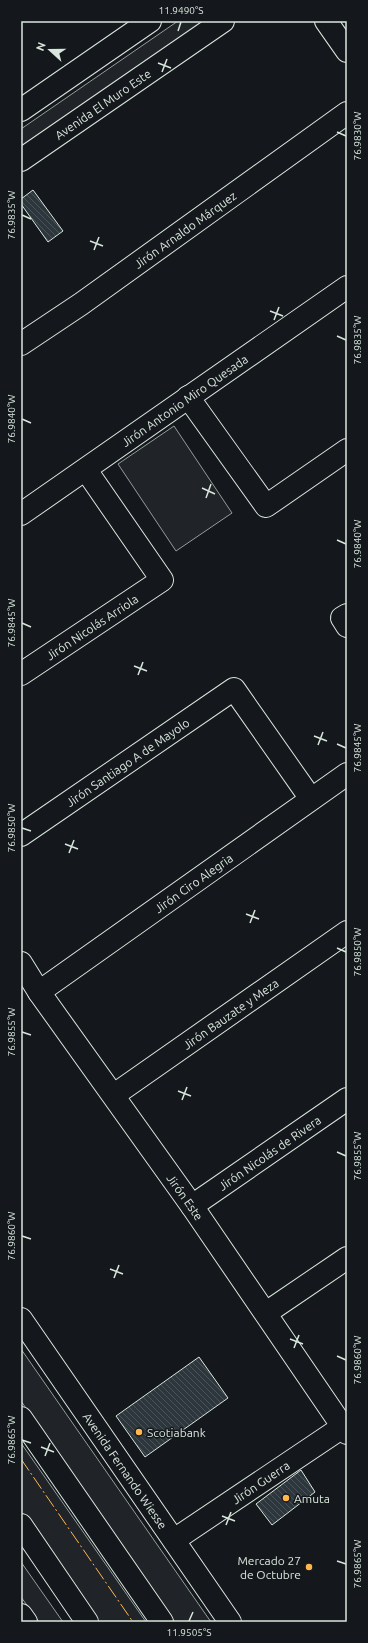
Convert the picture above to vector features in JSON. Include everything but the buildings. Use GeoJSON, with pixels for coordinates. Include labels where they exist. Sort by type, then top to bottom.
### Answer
{"type":"FeatureCollection","features":[{"type":"Feature","properties":{"kind":"street"},"geometry":{"type":"LineString","coordinates":[[21,110],[150,21]]}},
{"type":"Feature","properties":{"kind":"street","name":"Avenida El Muro Este"},"geometry":{"type":"LineString","coordinates":[[21,160],[223,21]]}},
{"type":"Feature","properties":{"kind":"street"},"geometry":{"type":"LineString","coordinates":[[326,21],[347,51]]}},
{"type":"Feature","properties":{"kind":"street","name":"Jirón Arnaldo Márquez"},"geometry":{"type":"LineString","coordinates":[[21,344],[81,304],[347,113]]}},
{"type":"Feature","properties":{"kind":"street","name":"Jirón Antonio Miro Quesada"},"geometry":{"type":"LineString","coordinates":[[21,514],[347,287]]}},
{"type":"Feature","properties":{"kind":"street"},"geometry":{"type":"LineString","coordinates":[[188,397],[266,506],[347,450]]}},
{"type":"Feature","properties":{"kind":"street","name":"Jirón Nicolás Arriola"},"geometry":{"type":"LineString","coordinates":[[21,674],[162,580],[86,470]]}},
{"type":"Feature","properties":{"kind":"street","name":"Jirón Santiago A de Mayolo"},"geometry":{"type":"LineString","coordinates":[[21,835],[234,689],[311,799]]}},
{"type":"Feature","properties":{"kind":"street","name":"Jirón Ciro Alegria"},"geometry":{"type":"LineString","coordinates":[[39,992],[347,774]]}},
{"type":"Feature","properties":{"kind":"street","name":"Jirón Bauzate y Meza"},"geometry":{"type":"LineString","coordinates":[[114,1095],[347,932]]}},
{"type":"Feature","properties":{"kind":"street","name":"Jirón Este"},"geometry":{"type":"LineString","coordinates":[[21,963],[39,992],[114,1095],[346,1428]]}},
{"type":"Feature","properties":{"kind":"street","name":"Jirón Nicolás de Rivera"},"geometry":{"type":"LineString","coordinates":[[192,1206],[347,1099]]}},
{"type":"Feature","properties":{"kind":"street"},"geometry":{"type":"LineString","coordinates":[[266,1313],[347,1258]]}},
{"type":"Feature","properties":{"kind":"street","name":"Avenida Fernando Wiesse"},"geometry":{"type":"LineString","coordinates":[[21,1319],[230,1622]]}},
{"type":"Feature","properties":{"kind":"street"},"geometry":{"type":"LineString","coordinates":[[21,1418],[162,1622]]}},
{"type":"Feature","properties":{"kind":"street","name":"Jirón Guerra"},"geometry":{"type":"LineString","coordinates":[[174,1540],[346,1428]]}},
{"type":"Feature","properties":{"kind":"street"},"geometry":{"type":"LineString","coordinates":[[21,1525],[87,1622]]}},
{"type":"Feature","properties":{"kind":"street"},"geometry":{"type":"LineString","coordinates":[[21,1615],[26,1622]]}},
{"type":"Feature","properties":{"kind":"shaded area"},"geometry":{"type":"Polygon","coordinates":[[[178,21],[205,21],[21,148],[21,129],[178,21]]]}},
{"type":"Feature","properties":{"kind":"shaded area"},"geometry":{"type":"Polygon","coordinates":[[[174,426],[232,513],[176,551],[118,464],[174,426]]]}},
{"type":"Feature","properties":{"kind":"shaded area"},"geometry":{"type":"Polygon","coordinates":[[[21,1349],[211,1622],[175,1622],[21,1401],[21,1349]]]}},
{"type":"Feature","properties":{"kind":"shaded area"},"geometry":{"type":"Polygon","coordinates":[[[21,1443],[146,1622],[93,1622],[21,1518],[21,1443]]]}},
{"type":"Feature","properties":{"kind":"shaded area"},"geometry":{"type":"Polygon","coordinates":[[[21,1562],[63,1622],[39,1622],[21,1597],[21,1562]]]}},
{"type":"Feature","properties":{"kind":"power"},"geometry":{"type":"LineString","coordinates":[[21,1459],[133,1622]]}},
{"type":"Feature","properties":{"kind":"place","name":"Scotiabank"},"geometry":{"type":"Point","coordinates":[139,1432]}},
{"type":"Feature","properties":{"kind":"place","name":"Amuta"},"geometry":{"type":"Point","coordinates":[286,1498]}},
{"type":"Feature","properties":{"kind":"place","name":"Mercado 27 de Octubre"},"geometry":{"type":"Point","coordinates":[309,1567]}}]}
